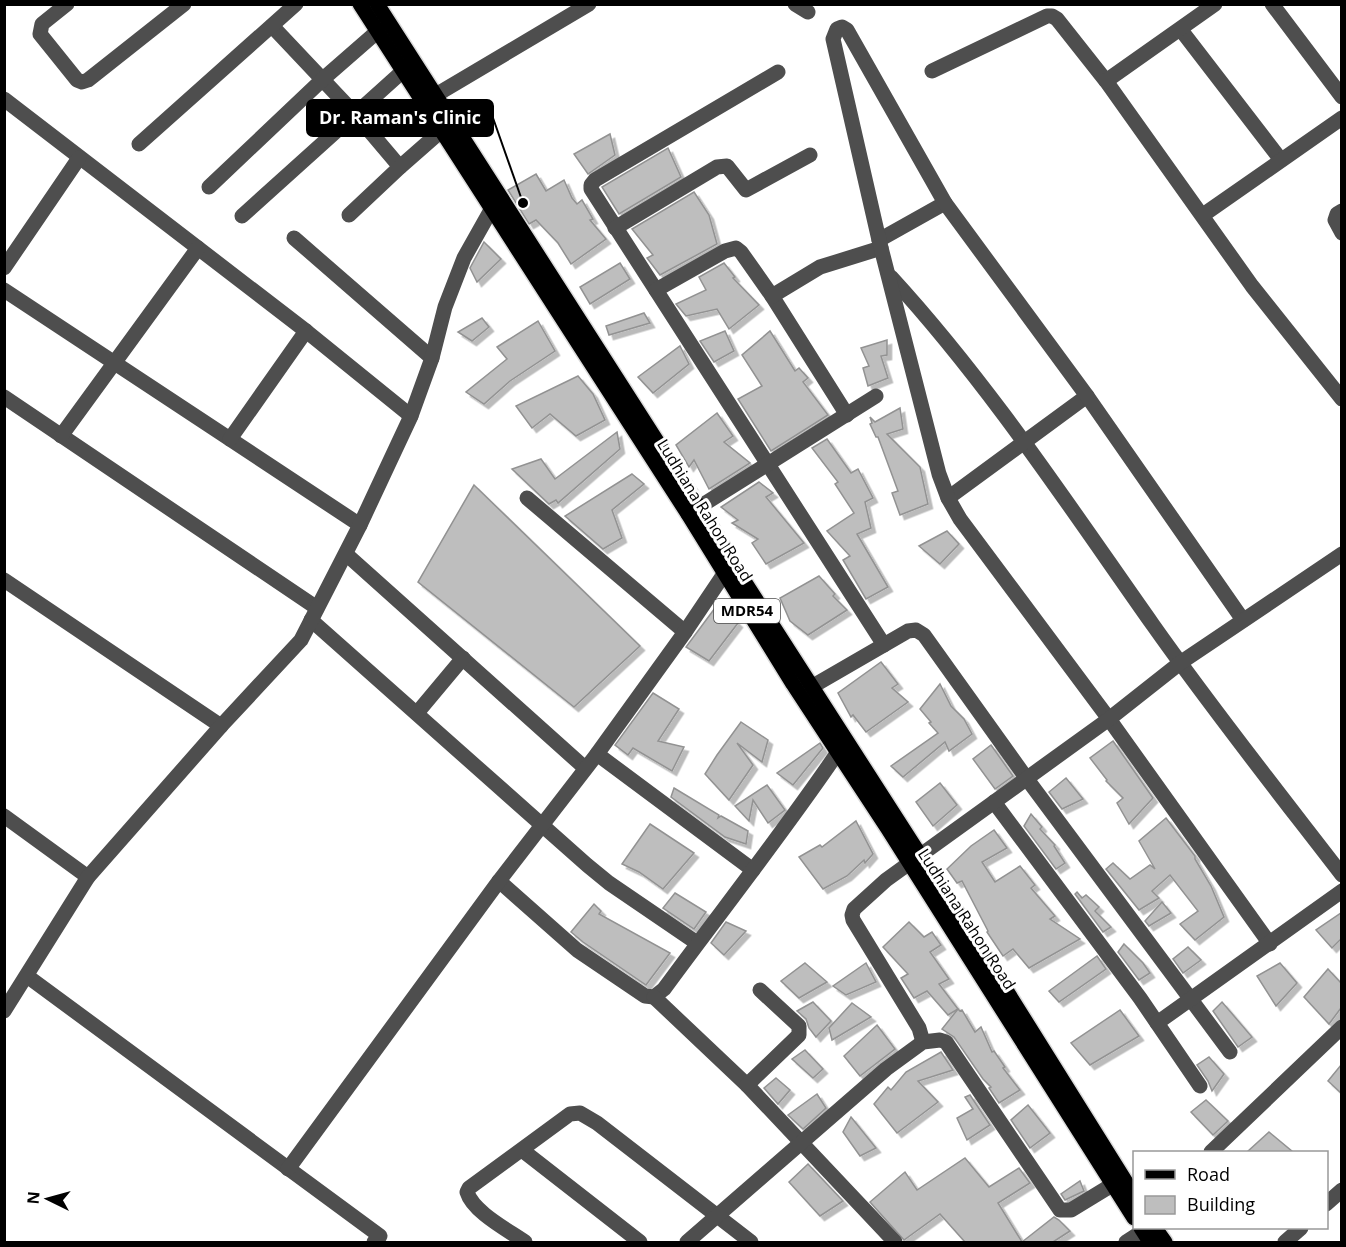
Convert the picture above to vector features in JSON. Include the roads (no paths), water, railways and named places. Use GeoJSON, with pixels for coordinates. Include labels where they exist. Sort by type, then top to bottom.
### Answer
{"type":"FeatureCollection","features":[{"type":"Feature","properties":{"kind":"main road","name":"Ludhiana Rahon Road"},"geometry":{"type":"LineString","coordinates":[[360,4],[403,71],[428,99],[441,131],[497,206]]}},
{"type":"Feature","properties":{"kind":"main road","name":"Ludhiana Rahon Road"},"geometry":{"type":"LineString","coordinates":[[376,4],[428,99],[693,511],[735,567],[813,686],[915,860],[1112,1185],[1133,1213]]}},
{"type":"Feature","properties":{"kind":"main road","name":"Ludhiana Rahon Road"},"geometry":{"type":"LineString","coordinates":[[693,511],[724,574],[838,752],[986,958],[1133,1193]]}},
{"type":"Feature","properties":{"kind":"main road","name":"Ludhiana Rahon Road"},"geometry":{"type":"LineString","coordinates":[[1145,1229],[1165,1242]]}},
{"type":"Feature","properties":{"kind":"street"},"geometry":{"type":"LineString","coordinates":[[63,6],[42,24],[40,34],[77,80],[82,82],[88,80],[184,4]]}},
{"type":"Feature","properties":{"kind":"street"},"geometry":{"type":"LineString","coordinates":[[1106,81],[1215,4]]}},
{"type":"Feature","properties":{"kind":"street"},"geometry":{"type":"LineString","coordinates":[[1272,4],[1341,97]]}},
{"type":"Feature","properties":{"kind":"street"},"geometry":{"type":"LineString","coordinates":[[139,144],[292,6]]}},
{"type":"Feature","properties":{"kind":"street"},"geometry":{"type":"LineString","coordinates":[[428,99],[585,6]]}},
{"type":"Feature","properties":{"kind":"street"},"geometry":{"type":"LineString","coordinates":[[932,71],[1047,16],[1057,19],[1106,81],[1252,286],[1341,399]]}},
{"type":"Feature","properties":{"kind":"street"},"geometry":{"type":"LineString","coordinates":[[272,26],[356,115],[400,166]]}},
{"type":"Feature","properties":{"kind":"street"},"geometry":{"type":"LineString","coordinates":[[1243,620],[1087,396],[945,203],[847,30],[842,27],[837,29],[833,39],[880,244],[939,474],[948,498],[974,539],[1109,719],[1270,944]]}},
{"type":"Feature","properties":{"kind":"street"},"geometry":{"type":"LineString","coordinates":[[1180,30],[1281,160]]}},
{"type":"Feature","properties":{"kind":"street"},"geometry":{"type":"LineString","coordinates":[[209,187],[323,79],[378,31]]}},
{"type":"Feature","properties":{"kind":"street"},"geometry":{"type":"LineString","coordinates":[[242,216],[403,71]]}},
{"type":"Feature","properties":{"kind":"street"},"geometry":{"type":"LineString","coordinates":[[778,72],[595,180],[591,185],[592,193],[884,645]]}},
{"type":"Feature","properties":{"kind":"street"},"geometry":{"type":"LineString","coordinates":[[4,99],[411,416]]}},
{"type":"Feature","properties":{"kind":"street"},"geometry":{"type":"LineString","coordinates":[[1203,215],[1341,118]]}},
{"type":"Feature","properties":{"kind":"street"},"geometry":{"type":"LineString","coordinates":[[350,215],[400,166],[441,131]]}},
{"type":"Feature","properties":{"kind":"street"},"geometry":{"type":"LineString","coordinates":[[615,228],[717,167],[727,166],[746,190],[810,155]]}},
{"type":"Feature","properties":{"kind":"street"},"geometry":{"type":"LineString","coordinates":[[4,268],[79,158]]}},
{"type":"Feature","properties":{"kind":"street"},"geometry":{"type":"LineString","coordinates":[[772,296],[820,267],[880,244],[945,203]]}},
{"type":"Feature","properties":{"kind":"street"},"geometry":{"type":"LineString","coordinates":[[4,1011],[88,877],[221,726],[301,640],[346,554],[411,416],[432,358],[445,307],[464,258],[477,232],[497,206]]}},
{"type":"Feature","properties":{"kind":"street"},"geometry":{"type":"LineString","coordinates":[[1341,211],[1335,220],[1341,233]]}},
{"type":"Feature","properties":{"kind":"street"},"geometry":{"type":"LineString","coordinates":[[294,238],[432,358]]}},
{"type":"Feature","properties":{"kind":"street"},"geometry":{"type":"LineString","coordinates":[[61,436],[198,248]]}},
{"type":"Feature","properties":{"kind":"street"},"geometry":{"type":"LineString","coordinates":[[656,290],[725,251],[736,248],[772,296],[847,415]]}},
{"type":"Feature","properties":{"kind":"street"},"geometry":{"type":"LineString","coordinates":[[888,274],[924,313],[1023,441],[1180,663],[1341,875]]}},
{"type":"Feature","properties":{"kind":"street"},"geometry":{"type":"LineString","coordinates":[[4,290],[360,525]]}},
{"type":"Feature","properties":{"kind":"street"},"geometry":{"type":"LineString","coordinates":[[230,439],[306,332]]}},
{"type":"Feature","properties":{"kind":"street"},"geometry":{"type":"LineString","coordinates":[[693,511],[876,396]]}},
{"type":"Feature","properties":{"kind":"street"},"geometry":{"type":"LineString","coordinates":[[948,498],[1087,396]]}},
{"type":"Feature","properties":{"kind":"street"},"geometry":{"type":"LineString","coordinates":[[4,397],[314,614],[417,713],[609,883],[697,944]]}},
{"type":"Feature","properties":{"kind":"street"},"geometry":{"type":"LineString","coordinates":[[527,498],[685,632]]}},
{"type":"Feature","properties":{"kind":"street"},"geometry":{"type":"LineString","coordinates":[[346,554],[585,768]]}},
{"type":"Feature","properties":{"kind":"street"},"geometry":{"type":"LineString","coordinates":[[923,1042],[919,1028],[853,920],[852,915],[863,899],[1109,719],[1180,663],[1341,554]]}},
{"type":"Feature","properties":{"kind":"street"},"geometry":{"type":"LineString","coordinates":[[288,1169],[499,881],[597,754],[724,574]]}},
{"type":"Feature","properties":{"kind":"street"},"geometry":{"type":"LineString","coordinates":[[4,580],[221,726]]}},
{"type":"Feature","properties":{"kind":"street"},"geometry":{"type":"LineString","coordinates":[[813,686],[908,631],[916,630],[924,635],[1027,779],[1193,999],[1230,1052]]}},
{"type":"Feature","properties":{"kind":"street"},"geometry":{"type":"LineString","coordinates":[[417,713],[463,658]]}},
{"type":"Feature","properties":{"kind":"street"},"geometry":{"type":"LineString","coordinates":[[654,997],[664,989],[797,812],[838,752]]}},
{"type":"Feature","properties":{"kind":"street"},"geometry":{"type":"LineString","coordinates":[[597,754],[753,870]]}},
{"type":"Feature","properties":{"kind":"street"},"geometry":{"type":"LineString","coordinates":[[994,802],[1157,1023],[1200,1086]]}},
{"type":"Feature","properties":{"kind":"street"},"geometry":{"type":"LineString","coordinates":[[4,816],[88,877]]}},
{"type":"Feature","properties":{"kind":"street"},"geometry":{"type":"LineString","coordinates":[[499,881],[577,950],[645,996],[654,997],[747,1085],[896,1242]]}},
{"type":"Feature","properties":{"kind":"street"},"geometry":{"type":"LineString","coordinates":[[1157,1023],[1341,891]]}},
{"type":"Feature","properties":{"kind":"street"},"geometry":{"type":"LineString","coordinates":[[27,976],[381,1240]]}},
{"type":"Feature","properties":{"kind":"street"},"geometry":{"type":"LineString","coordinates":[[747,1085],[799,1035],[800,1031],[799,1026],[760,990]]}},
{"type":"Feature","properties":{"kind":"street"},"geometry":{"type":"LineString","coordinates":[[1212,1151],[1341,1028]]}},
{"type":"Feature","properties":{"kind":"street"},"geometry":{"type":"LineString","coordinates":[[687,1242],[886,1069],[923,1042],[940,1040],[946,1042],[1060,1210],[1064,1212],[1071,1210],[1112,1185]]}},
{"type":"Feature","properties":{"kind":"street"},"geometry":{"type":"LineString","coordinates":[[525,1242],[477,1208],[469,1201],[467,1192],[469,1188],[570,1114],[580,1113],[597,1123],[751,1242]]}},
{"type":"Feature","properties":{"kind":"street"},"geometry":{"type":"LineString","coordinates":[[522,1150],[640,1242]]}},
{"type":"Feature","properties":{"kind":"street"},"geometry":{"type":"LineString","coordinates":[[1328,1202],[1341,1190]]}},
{"type":"Feature","properties":{"kind":"street"},"geometry":{"type":"LineString","coordinates":[[1126,1242],[1145,1229]]}},
{"type":"Feature","properties":{"kind":"street"},"geometry":{"type":"LineString","coordinates":[[1285,1242],[1299,1229]]}},
{"type":"Feature","properties":{"kind":"place","name":"Dr. Raman's Clinic"},"geometry":{"type":"Point","coordinates":[523,203]}}]}
